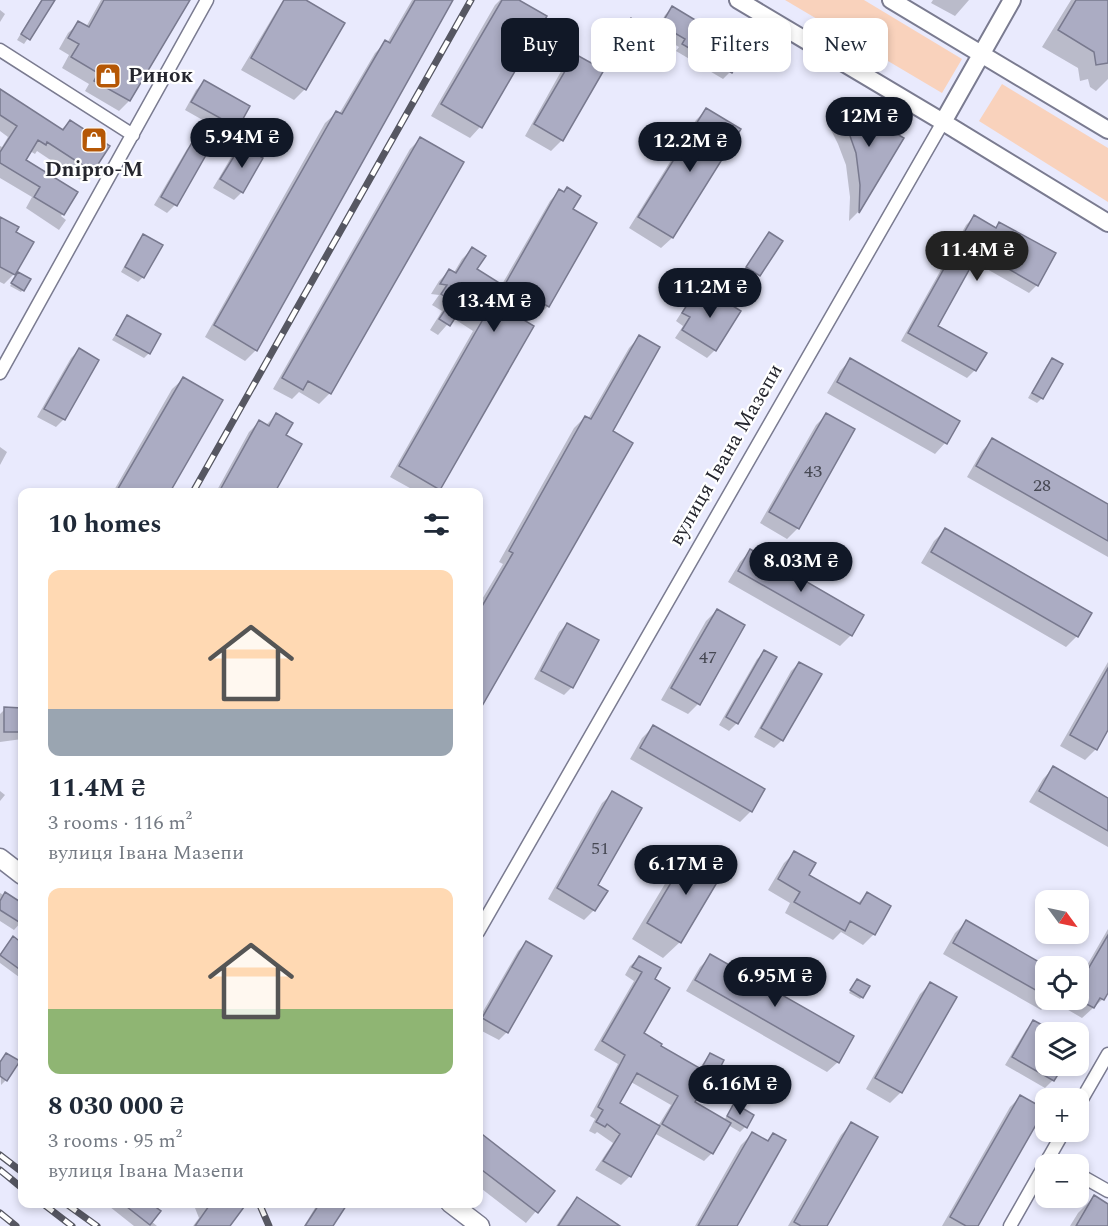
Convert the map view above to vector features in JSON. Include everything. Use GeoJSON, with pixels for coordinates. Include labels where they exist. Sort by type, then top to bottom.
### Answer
{"type":"FeatureCollection","features":[{"type":"Feature","properties":{"kind":"main road"},"geometry":{"type":"LineString","coordinates":[[738,0],[943,122],[1108,224]]}},
{"type":"Feature","properties":{"kind":"main road"},"geometry":{"type":"LineString","coordinates":[[891,0],[1108,130]]}},
{"type":"Feature","properties":{"kind":"main road","name":"вулиця Івана Мазепи"},"geometry":{"type":"LineString","coordinates":[[943,122],[1012,0]]}},
{"type":"Feature","properties":{"kind":"main road"},"geometry":{"type":"LineString","coordinates":[[0,858],[18,872]]}},
{"type":"Feature","properties":{"kind":"main road"},"geometry":{"type":"LineString","coordinates":[[457,1208],[480,1226]]}},
{"type":"Feature","properties":{"kind":"street"},"geometry":{"type":"LineString","coordinates":[[0,373],[207,0]]}},
{"type":"Feature","properties":{"kind":"street"},"geometry":{"type":"LineString","coordinates":[[0,50],[133,135]]}},
{"type":"Feature","properties":{"kind":"street","name":"вулиця Івана Мазепи"},"geometry":{"type":"LineString","coordinates":[[483,923],[943,122]]}},
{"type":"Feature","properties":{"kind":"street"},"geometry":{"type":"LineString","coordinates":[[1088,1088],[1108,1054]]}},
{"type":"Feature","properties":{"kind":"street"},"geometry":{"type":"LineString","coordinates":[[1089,1180],[1108,1191]]}},
{"type":"Feature","properties":{"kind":"street"},"geometry":{"type":"LineString","coordinates":[[1010,1226],[1035,1182]]}},
{"type":"Feature","properties":{"kind":"shaded area"},"geometry":{"type":"Polygon","coordinates":[[[785,0],[864,0],[962,59],[942,93],[888,61],[888,18],[815,18],[785,0]]]}},
{"type":"Feature","properties":{"kind":"shaded area"},"geometry":{"type":"Polygon","coordinates":[[[1002,84],[1108,148],[1108,202],[979,121],[1002,84]]]}},
{"type":"Feature","properties":{"kind":"building"},"geometry":{"type":"Polygon","coordinates":[[[42,0],[55,0],[30,40],[21,34],[42,0]]]}},
{"type":"Feature","properties":{"kind":"building"},"geometry":{"type":"Polygon","coordinates":[[[104,0],[190,0],[130,101],[94,81],[98,73],[71,57],[79,44],[68,38],[78,21],[89,27],[104,0]]]}},
{"type":"Feature","properties":{"kind":"building"},"geometry":{"type":"Polygon","coordinates":[[[284,0],[306,0],[345,23],[306,90],[251,58],[284,0]]]}},
{"type":"Feature","properties":{"kind":"building"},"geometry":{"type":"Polygon","coordinates":[[[415,0],[453,0],[257,351],[214,325],[336,111],[342,114],[385,40],[390,43],[415,0]]]}},
{"type":"Feature","properties":{"kind":"building"},"geometry":{"type":"Polygon","coordinates":[[[502,0],[519,0],[547,16],[546,18],[501,18],[501,72],[514,72],[482,128],[441,104],[502,0]]]}},
{"type":"Feature","properties":{"kind":"building"},"geometry":{"type":"Polygon","coordinates":[[[1076,0],[1108,0],[1108,63],[1096,65],[1094,52],[1058,30],[1076,0]]]}},
{"type":"Feature","properties":{"kind":"building"},"geometry":{"type":"Polygon","coordinates":[[[672,6],[692,18],[688,18],[688,47],[682,44],[685,39],[676,34],[676,18],[665,18],[672,6]]]}},
{"type":"Feature","properties":{"kind":"building"},"geometry":{"type":"Polygon","coordinates":[[[579,56],[591,63],[591,72],[603,72],[563,141],[534,124],[564,72],[579,72],[579,56]]]}},
{"type":"Feature","properties":{"kind":"building"},"geometry":{"type":"Polygon","coordinates":[[[204,80],[250,106],[238,128],[191,102],[204,80]]]}},
{"type":"Feature","properties":{"kind":"building"},"geometry":{"type":"Polygon","coordinates":[[[0,89],[63,130],[70,120],[110,146],[93,172],[47,142],[46,145],[38,140],[26,160],[78,192],[64,215],[34,197],[40,187],[0,163],[0,152],[17,126],[0,115],[0,89]]]}},
{"type":"Feature","properties":{"kind":"building"},"geometry":{"type":"Polygon","coordinates":[[[840,101],[904,138],[859,213],[860,185],[856,153],[836,108],[840,101]]]}},
{"type":"Feature","properties":{"kind":"building"},"geometry":{"type":"Polygon","coordinates":[[[706,108],[741,129],[673,238],[638,217],[706,108]]]}},
{"type":"Feature","properties":{"kind":"building"},"geometry":{"type":"Polygon","coordinates":[[[420,137],[464,162],[331,394],[308,381],[303,390],[282,378],[420,137]]]}},
{"type":"Feature","properties":{"kind":"building"},"geometry":{"type":"Polygon","coordinates":[[[194,139],[210,148],[177,206],[161,197],[194,139]]]}},
{"type":"Feature","properties":{"kind":"building"},"geometry":{"type":"Polygon","coordinates":[[[241,145],[263,158],[243,193],[220,179],[241,145]]]}},
{"type":"Feature","properties":{"kind":"building"},"geometry":{"type":"Polygon","coordinates":[[[567,187],[581,196],[573,209],[597,223],[549,307],[523,292],[512,313],[534,326],[441,488],[437,488],[399,466],[482,321],[462,307],[450,326],[439,319],[451,301],[441,294],[447,285],[440,284],[449,269],[456,273],[472,247],[486,256],[477,269],[504,286],[559,189],[564,192],[567,187]]]}},
{"type":"Feature","properties":{"kind":"building"},"geometry":{"type":"Polygon","coordinates":[[[974,215],[996,228],[999,222],[1056,253],[1038,286],[979,252],[938,326],[987,353],[976,371],[908,333],[974,215]]]}},
{"type":"Feature","properties":{"kind":"building"},"geometry":{"type":"Polygon","coordinates":[[[0,217],[19,227],[16,232],[34,242],[15,275],[0,267],[0,217]]]}},
{"type":"Feature","properties":{"kind":"building"},"geometry":{"type":"Polygon","coordinates":[[[769,232],[783,241],[760,276],[746,267],[769,232]]]}},
{"type":"Feature","properties":{"kind":"building"},"geometry":{"type":"Polygon","coordinates":[[[143,234],[163,245],[144,278],[125,267],[143,234]]]}},
{"type":"Feature","properties":{"kind":"building"},"geometry":{"type":"Polygon","coordinates":[[[18,272],[31,279],[24,291],[11,283],[18,272]]]}},
{"type":"Feature","properties":{"kind":"building"},"geometry":{"type":"Polygon","coordinates":[[[706,289],[741,311],[716,351],[682,330],[690,317],[682,313],[690,300],[697,304],[706,289]]]}},
{"type":"Feature","properties":{"kind":"building"},"geometry":{"type":"Polygon","coordinates":[[[127,315],[161,334],[150,354],[116,335],[127,315]]]}},
{"type":"Feature","properties":{"kind":"building"},"geometry":{"type":"Polygon","coordinates":[[[639,335],[660,347],[613,431],[633,443],[483,704],[483,604],[513,553],[509,551],[585,416],[591,419],[639,335]]]}},
{"type":"Feature","properties":{"kind":"building"},"geometry":{"type":"Polygon","coordinates":[[[79,348],[99,360],[65,420],[44,409],[79,348]]]}},
{"type":"Feature","properties":{"kind":"building"},"geometry":{"type":"Polygon","coordinates":[[[850,358],[960,421],[947,444],[837,382],[850,358]]]}},
{"type":"Feature","properties":{"kind":"building"},"geometry":{"type":"Polygon","coordinates":[[[1052,358],[1063,364],[1043,399],[1032,393],[1052,358]]]}},
{"type":"Feature","properties":{"kind":"building"},"geometry":{"type":"Polygon","coordinates":[[[183,377],[223,400],[172,488],[118,488],[183,377]]]}},
{"type":"Feature","properties":{"kind":"building"},"geometry":{"type":"Polygon","coordinates":[[[276,413],[293,423],[286,435],[302,444],[277,488],[221,488],[259,420],[269,426],[276,413]]]}},
{"type":"Feature","properties":{"kind":"building"},"geometry":{"type":"Polygon","coordinates":[[[826,413],[855,429],[799,529],[769,512],[826,413]]]}},
{"type":"Feature","properties":{"kind":"building"},"geometry":{"type":"Polygon","coordinates":[[[992,438],[1108,504],[1108,541],[976,466],[992,438]]]}},
{"type":"Feature","properties":{"kind":"building"},"geometry":{"type":"Polygon","coordinates":[[[945,528],[1092,613],[1078,637],[931,552],[945,528]]]}},
{"type":"Feature","properties":{"kind":"building"},"geometry":{"type":"Polygon","coordinates":[[[750,549],[864,615],[852,636],[738,571],[750,549]]]}},
{"type":"Feature","properties":{"kind":"building"},"geometry":{"type":"Polygon","coordinates":[[[717,609],[745,625],[700,705],[671,688],[717,609]]]}},
{"type":"Feature","properties":{"kind":"building"},"geometry":{"type":"Polygon","coordinates":[[[567,623],[599,640],[573,688],[541,671],[567,623]]]}},
{"type":"Feature","properties":{"kind":"building"},"geometry":{"type":"Polygon","coordinates":[[[764,650],[777,657],[738,724],[726,717],[764,650]]]}},
{"type":"Feature","properties":{"kind":"building"},"geometry":{"type":"Polygon","coordinates":[[[799,662],[822,674],[783,741],[761,728],[799,662]]]}},
{"type":"Feature","properties":{"kind":"building"},"geometry":{"type":"Polygon","coordinates":[[[1108,668],[1108,730],[1097,750],[1070,735],[1108,668]]]}},
{"type":"Feature","properties":{"kind":"building"},"geometry":{"type":"Polygon","coordinates":[[[4,707],[18,708],[18,732],[4,732],[4,707]]]}},
{"type":"Feature","properties":{"kind":"building"},"geometry":{"type":"Polygon","coordinates":[[[653,725],[765,789],[752,812],[640,748],[653,725]]]}},
{"type":"Feature","properties":{"kind":"building"},"geometry":{"type":"Polygon","coordinates":[[[1053,766],[1108,798],[1108,831],[1039,791],[1053,766]]]}},
{"type":"Feature","properties":{"kind":"building"},"geometry":{"type":"Polygon","coordinates":[[[612,791],[642,808],[598,885],[608,891],[595,911],[557,888],[612,791]]]}},
{"type":"Feature","properties":{"kind":"building"},"geometry":{"type":"Polygon","coordinates":[[[691,849],[725,869],[681,943],[647,923],[691,849]]]}},
{"type":"Feature","properties":{"kind":"building"},"geometry":{"type":"Polygon","coordinates":[[[794,851],[816,863],[809,875],[860,904],[867,892],[891,906],[875,935],[850,921],[845,931],[794,902],[800,892],[778,879],[794,851]]]}},
{"type":"Feature","properties":{"kind":"building"},"geometry":{"type":"Polygon","coordinates":[[[5,892],[18,900],[18,921],[0,910],[0,901],[5,892]]]}},
{"type":"Feature","properties":{"kind":"building"},"geometry":{"type":"Polygon","coordinates":[[[966,920],[1035,960],[1035,990],[953,943],[966,920]]]}},
{"type":"Feature","properties":{"kind":"building"},"geometry":{"type":"Polygon","coordinates":[[[1108,935],[1108,993],[1104,1000],[1100,998],[1094,1008],[1089,1005],[1089,967],[1108,935]]]}},
{"type":"Feature","properties":{"kind":"building"},"geometry":{"type":"Polygon","coordinates":[[[13,936],[18,940],[18,968],[0,955],[13,936]]]}},
{"type":"Feature","properties":{"kind":"building"},"geometry":{"type":"Polygon","coordinates":[[[526,941],[552,956],[508,1033],[483,1019],[526,941]]]}},
{"type":"Feature","properties":{"kind":"building"},"geometry":{"type":"Polygon","coordinates":[[[710,954],[854,1036],[839,1063],[695,980],[710,954]]]}},
{"type":"Feature","properties":{"kind":"building"},"geometry":{"type":"Polygon","coordinates":[[[639,956],[661,968],[655,979],[670,988],[644,1033],[662,1044],[661,1046],[701,1069],[710,1053],[724,1060],[719,1070],[716,1068],[695,1102],[731,1123],[713,1154],[662,1124],[678,1096],[637,1073],[620,1103],[660,1126],[631,1177],[603,1161],[620,1134],[607,1124],[605,1127],[596,1122],[603,1110],[598,1107],[625,1055],[602,1041],[642,972],[632,967],[639,956]]]}},
{"type":"Feature","properties":{"kind":"building"},"geometry":{"type":"Polygon","coordinates":[[[857,979],[870,986],[863,998],[850,990],[857,979]]]}},
{"type":"Feature","properties":{"kind":"building"},"geometry":{"type":"Polygon","coordinates":[[[930,982],[957,997],[902,1093],[875,1078],[930,982]]]}},
{"type":"Feature","properties":{"kind":"building"},"geometry":{"type":"Polygon","coordinates":[[[1033,1020],[1037,1022],[1035,1070],[1012,1057],[1033,1020]]]}},
{"type":"Feature","properties":{"kind":"building"},"geometry":{"type":"Polygon","coordinates":[[[6,1053],[18,1060],[18,1064],[7,1081],[0,1076],[0,1062],[6,1053]]]}},
{"type":"Feature","properties":{"kind":"building"},"geometry":{"type":"Polygon","coordinates":[[[1045,1076],[1057,1076],[1054,1081],[1045,1076]]]}},
{"type":"Feature","properties":{"kind":"building"},"geometry":{"type":"Polygon","coordinates":[[[1020,1095],[1035,1103],[1035,1126],[978,1226],[966,1226],[950,1217],[1020,1095]]]}},
{"type":"Feature","properties":{"kind":"building"},"geometry":{"type":"Polygon","coordinates":[[[734,1103],[754,1115],[747,1128],[727,1116],[734,1103]]]}},
{"type":"Feature","properties":{"kind":"building"},"geometry":{"type":"Polygon","coordinates":[[[851,1122],[878,1137],[827,1226],[801,1226],[794,1222],[851,1122]]]}},
{"type":"Feature","properties":{"kind":"building"},"geometry":{"type":"Polygon","coordinates":[[[752,1132],[768,1141],[773,1133],[786,1140],[737,1226],[698,1226],[752,1132]]]}},
{"type":"Feature","properties":{"kind":"building"},"geometry":{"type":"Polygon","coordinates":[[[483,1135],[555,1191],[538,1213],[483,1171],[483,1135]]]}},
{"type":"Feature","properties":{"kind":"building"},"geometry":{"type":"Polygon","coordinates":[[[1094,1195],[1108,1204],[1108,1226],[1076,1226],[1086,1208],[1089,1208],[1094,1195]]]}},
{"type":"Feature","properties":{"kind":"building"},"geometry":{"type":"Polygon","coordinates":[[[577,1197],[620,1226],[558,1226],[577,1197]]]}},
{"type":"Feature","properties":{"kind":"building"},"geometry":{"type":"Polygon","coordinates":[[[128,1208],[157,1208],[161,1211],[150,1225],[128,1208]]]}},
{"type":"Feature","properties":{"kind":"building"},"geometry":{"type":"Polygon","coordinates":[[[208,1208],[243,1208],[230,1226],[195,1226],[208,1208]]]}},
{"type":"Feature","properties":{"kind":"building"},"geometry":{"type":"Polygon","coordinates":[[[317,1208],[345,1208],[333,1226],[305,1226],[317,1208]]]}},
{"type":"Feature","properties":{"kind":"railway"},"geometry":{"type":"LineString","coordinates":[[195,488],[471,0]]}},
{"type":"Feature","properties":{"kind":"railway"},"geometry":{"type":"LineString","coordinates":[[0,1155],[18,1169]]}},
{"type":"Feature","properties":{"kind":"railway"},"geometry":{"type":"LineString","coordinates":[[0,1170],[18,1185]]}},
{"type":"Feature","properties":{"kind":"railway"},"geometry":{"type":"LineString","coordinates":[[49,1208],[72,1226]]}},
{"type":"Feature","properties":{"kind":"railway"},"geometry":{"type":"LineString","coordinates":[[72,1208],[97,1226]]}},
{"type":"Feature","properties":{"kind":"railway"},"geometry":{"type":"LineString","coordinates":[[261,1208],[269,1226]]}},
{"type":"Feature","properties":{"kind":"railway"},"geometry":{"type":"LineString","coordinates":[[0,1213],[16,1226]]}},
{"type":"Feature","properties":{"kind":"place","name":"Ринок"},"geometry":{"type":"Point","coordinates":[108,76]}},
{"type":"Feature","properties":{"kind":"place","name":"Dnipro-M"},"geometry":{"type":"Point","coordinates":[94,140]}}]}
